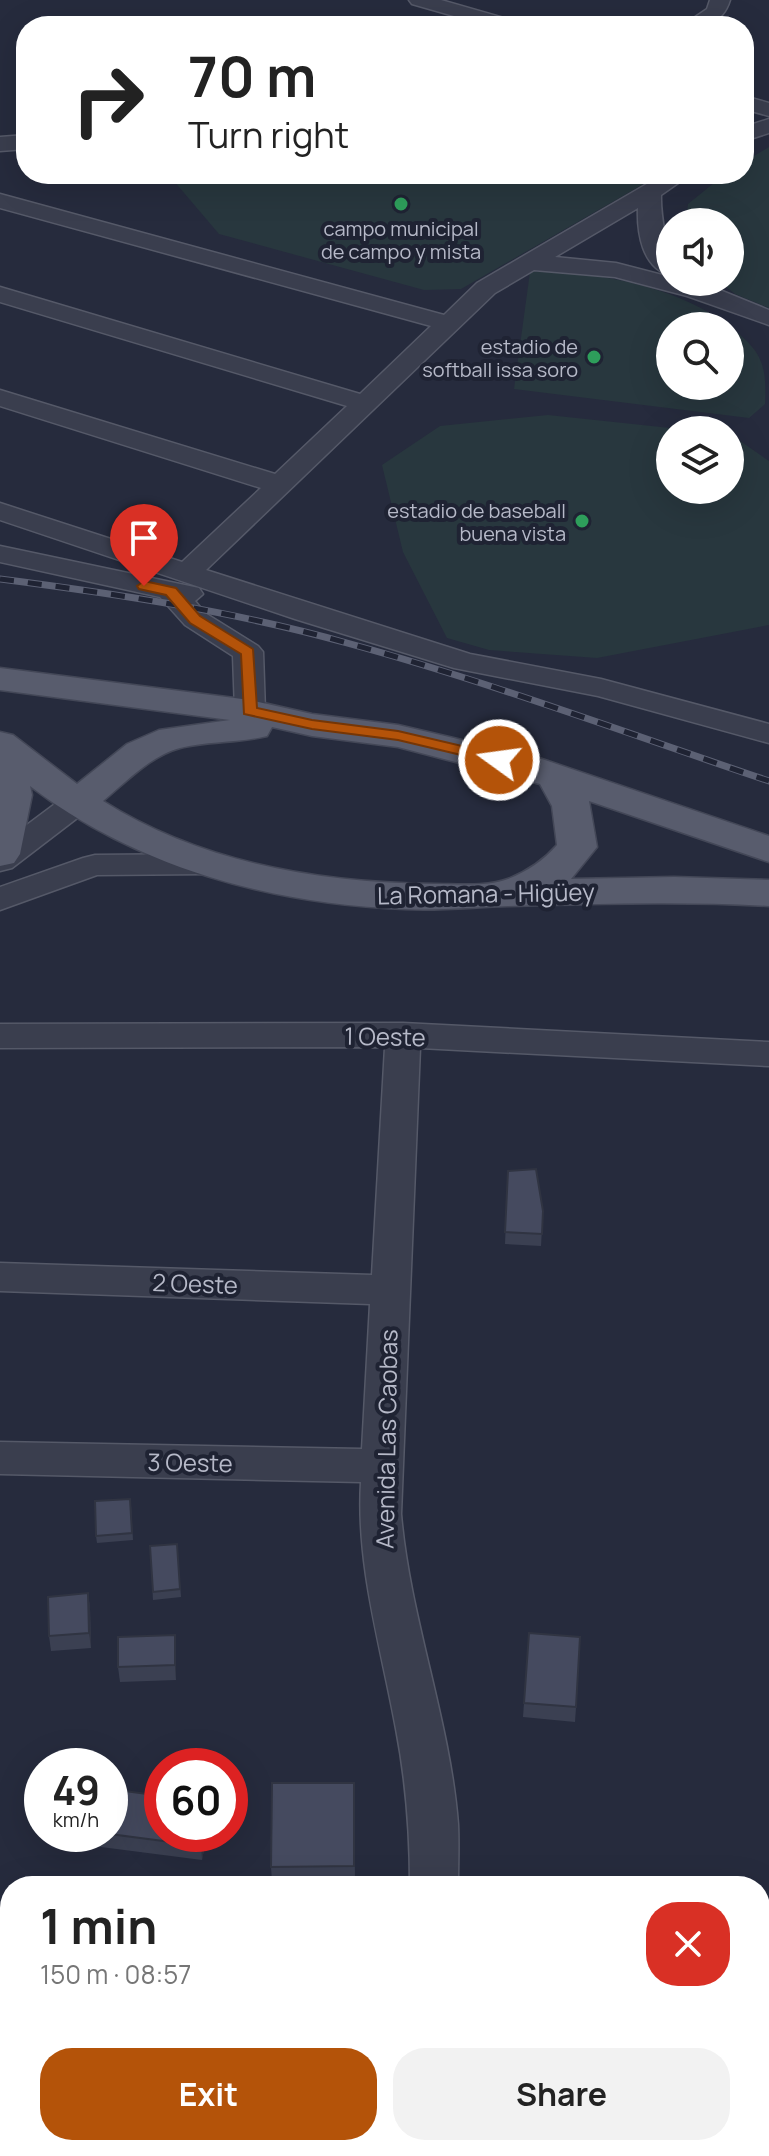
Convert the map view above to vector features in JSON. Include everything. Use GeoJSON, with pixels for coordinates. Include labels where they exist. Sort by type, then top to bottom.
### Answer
{"type":"FeatureCollection","features":[{"type":"Feature","properties":{"kind":"main road"},"geometry":{"type":"LineString","coordinates":[[0,679],[250,711],[312,725],[398,736],[525,766],[769,850]]}},
{"type":"Feature","properties":{"kind":"main road"},"geometry":{"type":"LineString","coordinates":[[78,802],[140,752],[172,738],[217,730],[312,725]]}},
{"type":"Feature","properties":{"kind":"main road"},"geometry":{"type":"LineString","coordinates":[[0,854],[13,795],[1,744]]}},
{"type":"Feature","properties":{"kind":"main road","name":"La Romana - Higüey"},"geometry":{"type":"LineString","coordinates":[[1,744],[78,802],[130,833],[206,864],[355,894],[441,897],[723,890],[769,893]]}},
{"type":"Feature","properties":{"kind":"main road"},"geometry":{"type":"LineString","coordinates":[[512,893],[556,871],[577,847],[572,806],[556,778]]}},
{"type":"Feature","properties":{"kind":"street"},"geometry":{"type":"LineString","coordinates":[[419,0],[476,16]]}},
{"type":"Feature","properties":{"kind":"street"},"geometry":{"type":"LineString","coordinates":[[709,16],[716,12],[720,0]]}},
{"type":"Feature","properties":{"kind":"street"},"geometry":{"type":"LineString","coordinates":[[179,582],[486,288],[663,184]]}},
{"type":"Feature","properties":{"kind":"street"},"geometry":{"type":"LineString","coordinates":[[650,192],[649,236],[656,250]]}},
{"type":"Feature","properties":{"kind":"street"},"geometry":{"type":"LineString","coordinates":[[0,201],[447,323]]}},
{"type":"Feature","properties":{"kind":"street"},"geometry":{"type":"LineString","coordinates":[[530,262],[616,270],[656,279]]}},
{"type":"Feature","properties":{"kind":"street"},"geometry":{"type":"LineString","coordinates":[[0,294],[364,403]]}},
{"type":"Feature","properties":{"kind":"street"},"geometry":{"type":"LineString","coordinates":[[715,296],[769,318]]}},
{"type":"Feature","properties":{"kind":"street"},"geometry":{"type":"LineString","coordinates":[[0,398],[281,485]]}},
{"type":"Feature","properties":{"kind":"street"},"geometry":{"type":"LineString","coordinates":[[0,511],[179,582],[195,619],[248,652],[250,711]]}},
{"type":"Feature","properties":{"kind":"street"},"geometry":{"type":"LineString","coordinates":[[0,554],[179,582],[305,613],[465,662],[601,688],[769,734]]}},
{"type":"Feature","properties":{"kind":"street"},"geometry":{"type":"LineString","coordinates":[[0,861],[78,802]]}},
{"type":"Feature","properties":{"kind":"street"},"geometry":{"type":"LineString","coordinates":[[0,899],[51,878],[95,865],[206,864]]}},
{"type":"Feature","properties":{"kind":"street","name":"1 Oeste"},"geometry":{"type":"LineString","coordinates":[[0,1036],[403,1035],[769,1054]]}},
{"type":"Feature","properties":{"kind":"street","name":"Avenida Las Caobas"},"geometry":{"type":"LineString","coordinates":[[403,1035],[381,1466],[384,1564],[419,1730],[434,1823],[434,1876]]}},
{"type":"Feature","properties":{"kind":"street","name":"2 Oeste"},"geometry":{"type":"LineString","coordinates":[[0,1277],[390,1290]]}},
{"type":"Feature","properties":{"kind":"street","name":"3 Oeste"},"geometry":{"type":"LineString","coordinates":[[0,1458],[381,1466]]}},
{"type":"Feature","properties":{"kind":"shaded area"},"geometry":{"type":"Polygon","coordinates":[[[769,147],[769,308],[740,296],[744,296],[744,208],[688,208],[688,204],[713,184],[754,184],[754,156],[769,147]]]}},
{"type":"Feature","properties":{"kind":"shaded area","name":"campo municipal de campo y mista"},"geometry":{"type":"Polygon","coordinates":[[[176,184],[644,184],[461,289],[424,290],[219,234],[176,184]]]}},
{"type":"Feature","properties":{"kind":"shaded area","name":"estadio de softball issa soro"},"geometry":{"type":"Polygon","coordinates":[[[562,270],[607,278],[656,290],[656,296],[674,296],[708,312],[656,312],[656,400],[744,400],[744,340],[756,352],[763,369],[765,404],[749,418],[514,389],[530,272],[562,270]]]}},
{"type":"Feature","properties":{"kind":"shaded area","name":"estadio de baseball buena vista"},"geometry":{"type":"Polygon","coordinates":[[[548,415],[656,426],[656,504],[744,504],[744,444],[769,461],[769,625],[597,658],[489,650],[447,638],[403,552],[382,465],[440,426],[548,415]]]}},
{"type":"Feature","properties":{"kind":"building"},"geometry":{"type":"Polygon","coordinates":[[[536,1169],[543,1211],[542,1234],[505,1232],[508,1171],[536,1169]]]}},
{"type":"Feature","properties":{"kind":"building"},"geometry":{"type":"Polygon","coordinates":[[[130,1499],[132,1533],[96,1536],[95,1501],[130,1499]]]}},
{"type":"Feature","properties":{"kind":"building"},"geometry":{"type":"Polygon","coordinates":[[[177,1544],[180,1589],[153,1592],[150,1546],[177,1544]]]}},
{"type":"Feature","properties":{"kind":"building"},"geometry":{"type":"Polygon","coordinates":[[[88,1593],[89,1633],[49,1636],[48,1597],[88,1593]]]}},
{"type":"Feature","properties":{"kind":"building"},"geometry":{"type":"Polygon","coordinates":[[[529,1633],[580,1637],[576,1707],[524,1703],[529,1633]]]}},
{"type":"Feature","properties":{"kind":"building"},"geometry":{"type":"Polygon","coordinates":[[[175,1635],[175,1665],[118,1667],[118,1637],[175,1635]]]}},
{"type":"Feature","properties":{"kind":"building"},"geometry":{"type":"Polygon","coordinates":[[[272,1783],[354,1783],[354,1866],[271,1867],[272,1783]]]}},
{"type":"Feature","properties":{"kind":"building"},"geometry":{"type":"Polygon","coordinates":[[[128,1791],[144,1794],[144,1838],[128,1836],[128,1791]]]}},
{"type":"Feature","properties":{"kind":"railway"},"geometry":{"type":"LineString","coordinates":[[0,579],[175,605],[304,632],[454,674],[769,781]]}},
{"type":"Feature","properties":{"kind":"place","name":"campo municipal de campo y mista"},"geometry":{"type":"Point","coordinates":[401,204]}},
{"type":"Feature","properties":{"kind":"place","name":"estadio de softball issa soro"},"geometry":{"type":"Point","coordinates":[594,357]}},
{"type":"Feature","properties":{"kind":"place","name":"estadio de baseball buena vista"},"geometry":{"type":"Point","coordinates":[582,521]}},
{"type":"Feature","properties":{"kind":"route"},"geometry":{"type":"LineString","coordinates":[[144,586],[171,591],[195,619],[248,652],[250,711],[312,725],[398,736],[499,760]]}}]}
